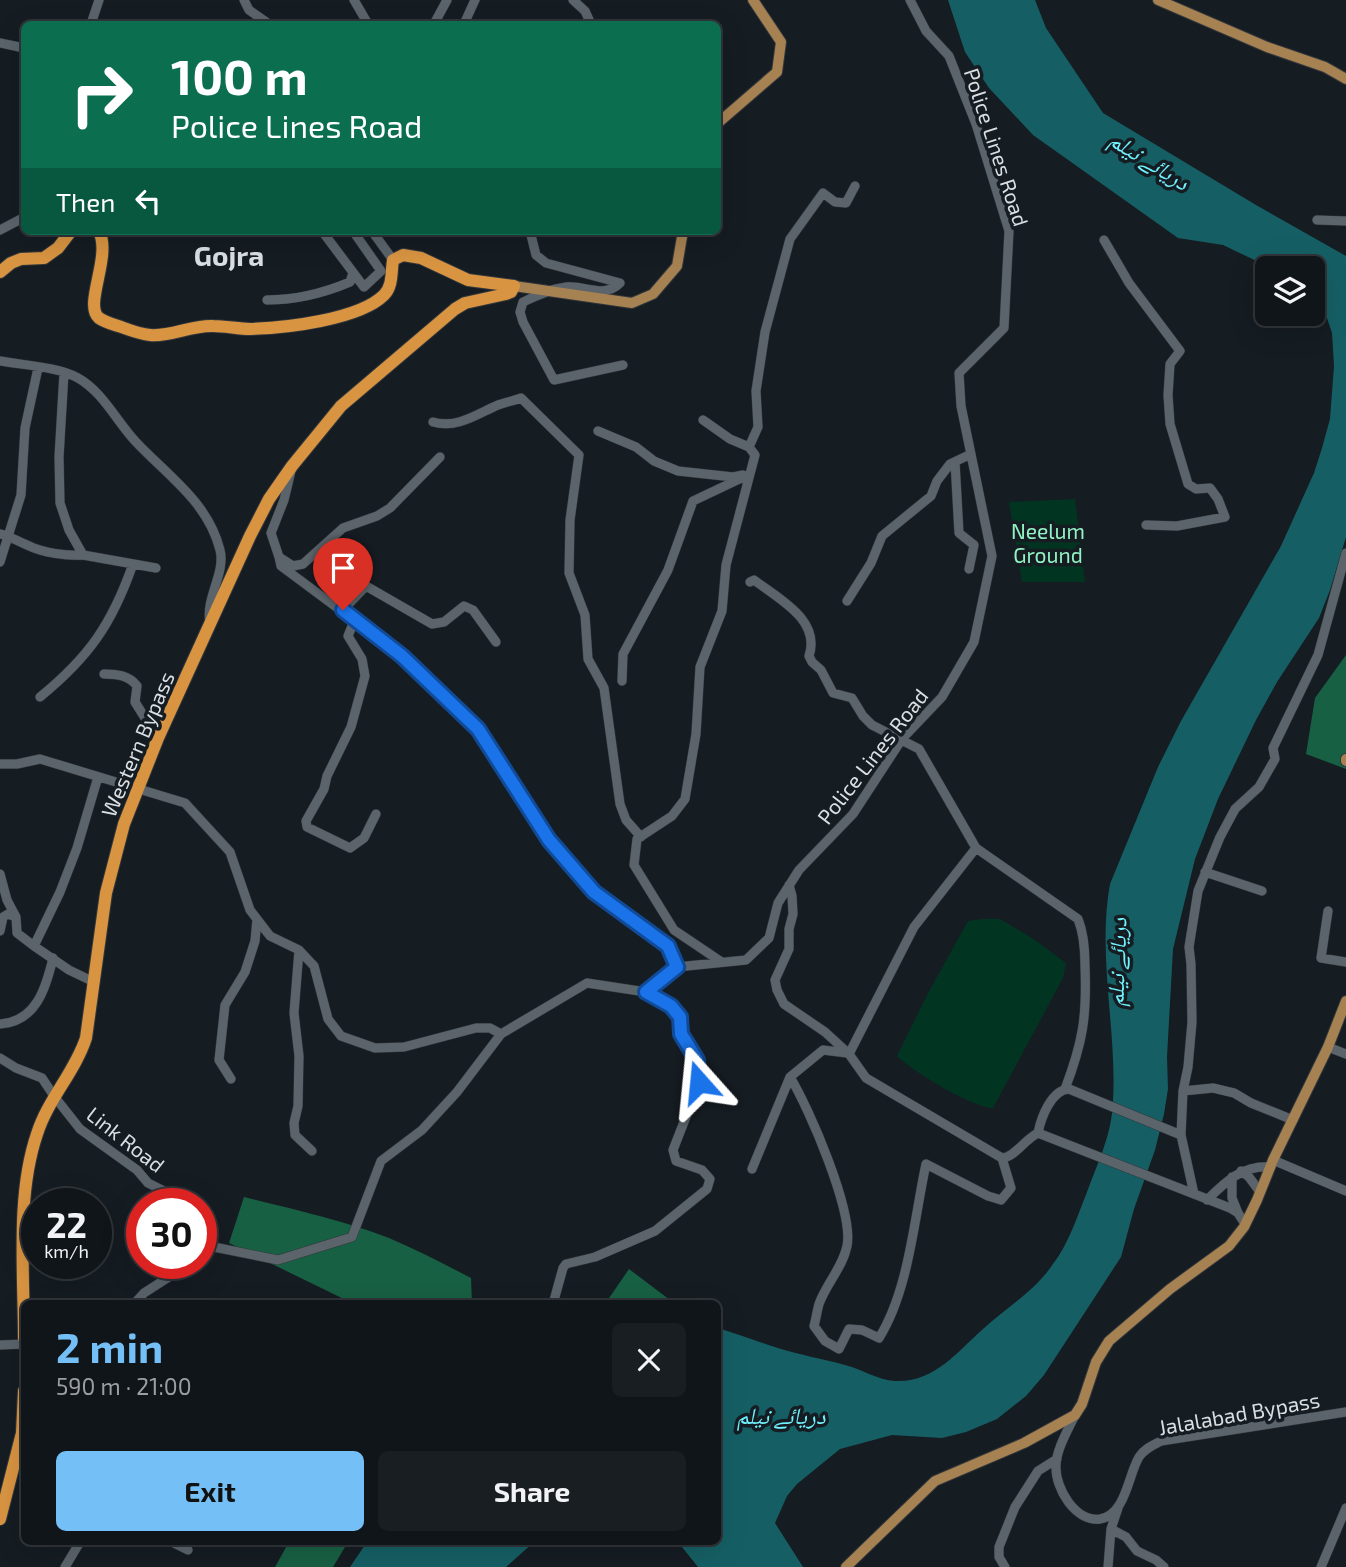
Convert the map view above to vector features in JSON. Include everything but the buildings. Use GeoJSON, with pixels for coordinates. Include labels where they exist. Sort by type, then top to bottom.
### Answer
{"type":"FeatureCollection","features":[{"type":"Feature","properties":{"kind":"highway"},"geometry":{"type":"LineString","coordinates":[[0,272],[21,259],[44,258],[58,248],[68,235]]}},
{"type":"Feature","properties":{"kind":"highway"},"geometry":{"type":"LineString","coordinates":[[100,235],[102,264],[93,304],[94,311],[97,317],[107,322],[149,335],[163,335],[201,327],[248,329],[334,318],[362,308],[384,295],[392,279],[393,260],[402,255],[411,256],[468,280],[514,286]]}},
{"type":"Feature","properties":{"kind":"highway","name":"Western Bypass"},"geometry":{"type":"LineString","coordinates":[[24,1300],[26,1177],[37,1134],[54,1096],[82,1050],[90,1016],[106,893],[124,824],[167,718],[250,536],[292,466],[341,406],[446,315],[465,303],[511,292],[514,286]]}},
{"type":"Feature","properties":{"kind":"highway"},"geometry":{"type":"LineString","coordinates":[[0,1519],[21,1440]]}},
{"type":"Feature","properties":{"kind":"main road"},"geometry":{"type":"LineString","coordinates":[[721,119],[777,72],[781,41],[753,0]]}},
{"type":"Feature","properties":{"kind":"main road"},"geometry":{"type":"LineString","coordinates":[[1158,0],[1267,47],[1325,67],[1346,79]]}},
{"type":"Feature","properties":{"kind":"main road"},"geometry":{"type":"LineString","coordinates":[[514,286],[632,303],[653,294],[677,266],[682,235]]}},
{"type":"Feature","properties":{"kind":"main road"},"geometry":{"type":"LineString","coordinates":[[846,1567],[859,1562],[892,1521],[935,1481],[1024,1443],[1074,1415],[1082,1404],[1096,1362],[1109,1341],[1170,1290],[1230,1246],[1245,1224],[1328,1046],[1346,1001]]}},
{"type":"Feature","properties":{"kind":"street"},"geometry":{"type":"LineString","coordinates":[[92,21],[99,0]]}},
{"type":"Feature","properties":{"kind":"street"},"geometry":{"type":"LineString","coordinates":[[244,0],[249,10],[264,21]]}},
{"type":"Feature","properties":{"kind":"street"},"geometry":{"type":"LineString","coordinates":[[354,0],[366,21]]}},
{"type":"Feature","properties":{"kind":"street"},"geometry":{"type":"LineString","coordinates":[[436,21],[447,0]]}},
{"type":"Feature","properties":{"kind":"street"},"geometry":{"type":"LineString","coordinates":[[465,21],[475,0]]}},
{"type":"Feature","properties":{"kind":"street"},"geometry":{"type":"LineString","coordinates":[[573,0],[585,11],[590,21]]}},
{"type":"Feature","properties":{"kind":"street","name":"Police Lines Road"},"geometry":{"type":"LineString","coordinates":[[677,967],[746,960],[769,938],[778,903],[799,870],[853,814],[902,739],[942,697],[974,642],[992,556],[961,406],[959,373],[1004,328],[1009,231],[976,124],[949,56],[926,31],[910,0]]}},
{"type":"Feature","properties":{"kind":"street"},"geometry":{"type":"LineString","coordinates":[[0,43],[21,47]]}},
{"type":"Feature","properties":{"kind":"street"},"geometry":{"type":"LineString","coordinates":[[749,447],[758,427],[756,391],[765,332],[790,239],[822,193],[835,202],[845,203],[855,186]]}},
{"type":"Feature","properties":{"kind":"street"},"geometry":{"type":"LineString","coordinates":[[0,230],[21,219]]}},
{"type":"Feature","properties":{"kind":"street"},"geometry":{"type":"LineString","coordinates":[[1317,220],[1346,221]]}},
{"type":"Feature","properties":{"kind":"street"},"geometry":{"type":"LineString","coordinates":[[325,235],[364,287],[381,271],[357,235]]}},
{"type":"Feature","properties":{"kind":"street"},"geometry":{"type":"LineString","coordinates":[[375,235],[393,260]]}},
{"type":"Feature","properties":{"kind":"street"},"geometry":{"type":"LineString","coordinates":[[531,235],[536,256],[546,263],[620,283],[613,290],[600,291],[567,287],[545,292],[523,302],[520,312],[554,380],[622,365]]}},
{"type":"Feature","properties":{"kind":"street"},"geometry":{"type":"LineString","coordinates":[[1104,240],[1129,283],[1180,351],[1170,365],[1170,424],[1188,484],[1196,489],[1210,488],[1224,517],[1177,526],[1146,525]]}},
{"type":"Feature","properties":{"kind":"street"},"geometry":{"type":"LineString","coordinates":[[267,300],[282,300],[331,290],[351,282],[353,273]]}},
{"type":"Feature","properties":{"kind":"street"},"geometry":{"type":"LineString","coordinates":[[0,361],[64,373],[81,379],[103,400],[135,441],[192,495],[210,525],[221,552],[207,610],[210,625]]}},
{"type":"Feature","properties":{"kind":"street"},"geometry":{"type":"LineString","coordinates":[[0,562],[5,535],[21,495],[25,428],[38,368]]}},
{"type":"Feature","properties":{"kind":"street"},"geometry":{"type":"LineString","coordinates":[[64,373],[59,457],[60,503],[69,530],[83,555]]}},
{"type":"Feature","properties":{"kind":"street"},"geometry":{"type":"LineString","coordinates":[[433,422],[443,425],[471,420],[499,405],[521,398],[579,455],[570,520],[569,573],[585,615],[588,659],[604,688],[620,804],[626,820],[640,837]]}},
{"type":"Feature","properties":{"kind":"street"},"geometry":{"type":"LineString","coordinates":[[704,420],[730,439],[749,447],[755,455],[726,565],[722,611],[700,667],[696,734],[685,799],[672,816],[637,839],[634,865],[674,930],[720,961]]}},
{"type":"Feature","properties":{"kind":"street"},"geometry":{"type":"LineString","coordinates":[[598,431],[636,447],[654,461],[678,471],[733,477],[750,474]]}},
{"type":"Feature","properties":{"kind":"street"},"geometry":{"type":"LineString","coordinates":[[847,601],[871,564],[882,536],[931,496],[937,481],[950,464],[971,454]]}},
{"type":"Feature","properties":{"kind":"street"},"geometry":{"type":"LineString","coordinates":[[279,557],[293,566],[303,564],[343,528],[377,516],[390,508],[440,457]]}},
{"type":"Feature","properties":{"kind":"street"},"geometry":{"type":"LineString","coordinates":[[955,462],[959,533],[974,545],[969,569]]}},
{"type":"Feature","properties":{"kind":"street"},"geometry":{"type":"LineString","coordinates":[[292,466],[284,500],[271,533],[281,566],[402,656],[478,729],[549,840],[594,892],[668,946],[677,967],[646,992]]}},
{"type":"Feature","properties":{"kind":"street"},"geometry":{"type":"LineString","coordinates":[[622,681],[623,654],[668,570],[692,501],[750,474]]}},
{"type":"Feature","properties":{"kind":"street"},"geometry":{"type":"LineString","coordinates":[[5,535],[48,551],[156,568]]}},
{"type":"Feature","properties":{"kind":"street"},"geometry":{"type":"LineString","coordinates":[[1190,1193],[1179,1134],[1192,1022],[1189,940],[1198,891],[1235,809],[1259,787],[1275,759],[1273,748],[1318,655],[1346,554]]}},
{"type":"Feature","properties":{"kind":"street"},"geometry":{"type":"LineString","coordinates":[[40,697],[68,673],[101,632],[113,614],[133,564]]}},
{"type":"Feature","properties":{"kind":"street"},"geometry":{"type":"LineString","coordinates":[[750,582],[754,580],[792,608],[805,623],[812,635],[809,656],[821,670],[833,693],[852,698],[872,725],[919,749],[976,848],[1077,919],[1083,932],[1086,1018],[1079,1052],[1065,1089],[1044,1111],[1038,1133]]}},
{"type":"Feature","properties":{"kind":"street"},"geometry":{"type":"LineString","coordinates":[[343,610],[366,586],[432,624],[444,622],[464,606],[473,611],[496,642]]}},
{"type":"Feature","properties":{"kind":"street"},"geometry":{"type":"LineString","coordinates":[[355,620],[348,636],[362,659],[365,676],[351,727],[327,776],[324,789],[306,821],[307,827],[349,848],[364,838],[376,814]]}},
{"type":"Feature","properties":{"kind":"street"},"geometry":{"type":"LineString","coordinates":[[104,674],[116,674],[132,680],[137,687],[135,702],[145,718],[167,718]]}},
{"type":"Feature","properties":{"kind":"street"},"geometry":{"type":"LineString","coordinates":[[0,764],[17,764],[40,759],[186,803],[230,852],[250,910],[270,936],[299,950],[314,966],[328,1019],[341,1036],[375,1048],[404,1047],[476,1028],[490,1028],[501,1034]]}},
{"type":"Feature","properties":{"kind":"street"},"geometry":{"type":"LineString","coordinates":[[34,946],[65,881],[98,776]]}},
{"type":"Feature","properties":{"kind":"street"},"geometry":{"type":"LineString","coordinates":[[849,1054],[914,927],[976,848]]}},
{"type":"Feature","properties":{"kind":"street"},"geometry":{"type":"LineString","coordinates":[[1205,872],[1262,891]]}},
{"type":"Feature","properties":{"kind":"street"},"geometry":{"type":"LineString","coordinates":[[0,874],[7,900],[16,917],[17,933],[69,970],[94,982]]}},
{"type":"Feature","properties":{"kind":"street"},"geometry":{"type":"LineString","coordinates":[[789,885],[793,914],[789,929],[789,949],[775,980],[776,990],[784,1003],[825,1032],[849,1054],[866,1078],[1002,1158],[1011,1188],[1001,1199],[988,1196],[926,1164],[900,1296],[887,1326],[879,1338],[849,1329],[839,1349],[825,1341],[814,1326],[819,1303],[834,1278],[848,1244],[841,1197],[806,1104],[790,1077]]}},
{"type":"Feature","properties":{"kind":"street"},"geometry":{"type":"LineString","coordinates":[[1328,911],[1321,958],[1346,962]]}},
{"type":"Feature","properties":{"kind":"street"},"geometry":{"type":"LineString","coordinates":[[0,931],[3,917],[8,914],[16,917]]}},
{"type":"Feature","properties":{"kind":"street"},"geometry":{"type":"LineString","coordinates":[[231,1079],[219,1060],[225,1005],[245,972],[255,941],[257,919]]}},
{"type":"Feature","properties":{"kind":"street"},"geometry":{"type":"LineString","coordinates":[[299,950],[294,1013],[299,1056],[298,1106],[294,1123],[295,1135],[312,1152]]}},
{"type":"Feature","properties":{"kind":"street"},"geometry":{"type":"LineString","coordinates":[[0,1024],[8,1024],[32,1011],[43,995],[53,958]]}},
{"type":"Feature","properties":{"kind":"street"},"geometry":{"type":"LineString","coordinates":[[217,1248],[278,1260],[352,1237],[381,1161],[422,1130],[457,1092],[501,1034],[587,983],[646,992],[671,1006],[680,1017],[681,1034],[697,1060],[699,1082],[673,1150],[676,1161],[702,1170],[710,1179],[707,1189],[655,1231],[589,1259],[566,1264],[554,1300]]}},
{"type":"Feature","properties":{"kind":"street"},"geometry":{"type":"LineString","coordinates":[[1328,1046],[1346,1054]]}},
{"type":"Feature","properties":{"kind":"street"},"geometry":{"type":"LineString","coordinates":[[752,1170],[790,1077],[823,1050],[849,1054]]}},
{"type":"Feature","properties":{"kind":"street","name":"Link Road"},"geometry":{"type":"LineString","coordinates":[[0,1058],[16,1068],[42,1078],[80,1129],[129,1163],[148,1183],[158,1188]]}},
{"type":"Feature","properties":{"kind":"street"},"geometry":{"type":"LineString","coordinates":[[1183,1091],[1213,1087],[1234,1093],[1293,1120]]}},
{"type":"Feature","properties":{"kind":"street"},"geometry":{"type":"LineString","coordinates":[[1065,1089],[1179,1134]]}},
{"type":"Feature","properties":{"kind":"street"},"geometry":{"type":"LineString","coordinates":[[1002,1158],[1013,1155],[1028,1138],[1038,1133],[1238,1213]]}},
{"type":"Feature","properties":{"kind":"street"},"geometry":{"type":"LineString","coordinates":[[1207,1200],[1241,1171],[1272,1163],[1346,1191]]}},
{"type":"Feature","properties":{"kind":"street"},"geometry":{"type":"LineString","coordinates":[[1241,1171],[1260,1192]]}},
{"type":"Feature","properties":{"kind":"street"},"geometry":{"type":"LineString","coordinates":[[1231,1177],[1232,1198],[1245,1224]]}},
{"type":"Feature","properties":{"kind":"street"},"geometry":{"type":"LineString","coordinates":[[138,1300],[166,1279]]}},
{"type":"Feature","properties":{"kind":"street"},"geometry":{"type":"LineString","coordinates":[[0,1345],[21,1344]]}},
{"type":"Feature","properties":{"kind":"street","name":"Jalalabad Bypass"},"geometry":{"type":"LineString","coordinates":[[1108,1567],[1111,1529],[1118,1508],[1140,1456],[1161,1441],[1346,1412]]}},
{"type":"Feature","properties":{"kind":"street"},"geometry":{"type":"LineString","coordinates":[[1074,1415],[1055,1468],[1067,1500],[1078,1511],[1094,1518],[1103,1518],[1118,1508]]}},
{"type":"Feature","properties":{"kind":"street"},"geometry":{"type":"LineString","coordinates":[[1005,1567],[998,1553],[1015,1507],[1038,1471],[1057,1459]]}},
{"type":"Feature","properties":{"kind":"street"},"geometry":{"type":"LineString","coordinates":[[1323,1566],[1346,1508]]}},
{"type":"Feature","properties":{"kind":"street"},"geometry":{"type":"LineString","coordinates":[[1111,1529],[1126,1537],[1137,1551],[1164,1567]]}},
{"type":"Feature","properties":{"kind":"street"},"geometry":{"type":"LineString","coordinates":[[65,1567],[78,1545]]}},
{"type":"Feature","properties":{"kind":"street"},"geometry":{"type":"LineString","coordinates":[[178,1545],[188,1550]]}},
{"type":"Feature","properties":{"kind":"green space","name":"Neelum Ground"},"geometry":{"type":"Polygon","coordinates":[[[1075,499],[1085,582],[1022,582],[1009,502],[1075,499]]]}},
{"type":"Feature","properties":{"kind":"green space"},"geometry":{"type":"Polygon","coordinates":[[[1346,655],[1346,769],[1306,754],[1315,698],[1346,655]]]}},
{"type":"Feature","properties":{"kind":"green space"},"geometry":{"type":"Polygon","coordinates":[[[1000,919],[1066,963],[1063,978],[993,1108],[972,1102],[943,1088],[897,1056],[968,921],[1000,919]]]}},
{"type":"Feature","properties":{"kind":"green space"},"geometry":{"type":"Polygon","coordinates":[[[244,1197],[354,1226],[410,1247],[471,1278],[472,1300],[346,1300],[229,1243],[244,1197]]]}},
{"type":"Feature","properties":{"kind":"green space"},"geometry":{"type":"Polygon","coordinates":[[[629,1269],[670,1300],[608,1300],[629,1269]]]}},
{"type":"Feature","properties":{"kind":"green space"},"geometry":{"type":"Polygon","coordinates":[[[287,1545],[346,1545],[333,1567],[275,1567],[287,1545]]]}},
{"type":"Feature","properties":{"kind":"water","name":"دریائے نیلم"},"geometry":{"type":"Polygon","coordinates":[[[948,0],[1035,0],[1046,28],[1103,113],[1346,256],[1346,537],[1319,618],[1277,682],[1256,720],[1218,799],[1195,859],[1173,949],[1167,1057],[1168,1089],[1164,1114],[1121,1257],[1044,1375],[1026,1396],[997,1419],[966,1432],[942,1438],[892,1435],[840,1449],[797,1484],[787,1496],[775,1523],[803,1567],[698,1567],[680,1545],[721,1545],[721,1329],[851,1367],[882,1379],[895,1381],[922,1377],[954,1356],[1038,1282],[1064,1247],[1100,1159],[1112,1113],[1112,1047],[1106,965],[1110,884],[1158,767],[1181,721],[1281,546],[1314,473],[1330,419],[1334,366],[1332,333],[1325,312],[1325,256],[1255,256],[1255,260],[1223,245],[1178,238],[1033,135],[989,88],[965,52],[948,0]]]}},
{"type":"Feature","properties":{"kind":"water"},"geometry":{"type":"Polygon","coordinates":[[[365,1545],[531,1545],[506,1567],[350,1567],[365,1545]]]}},
{"type":"Feature","properties":{"kind":"district","name":"Gojra"},"geometry":{"type":"Point","coordinates":[229,255]}},
{"type":"Feature","properties":{"kind":"route"},"geometry":{"type":"LineString","coordinates":[[343,610],[402,656],[478,729],[549,840],[594,892],[668,946],[677,967],[646,992],[671,1006],[680,1017],[681,1034],[697,1060],[699,1082]]}}]}
